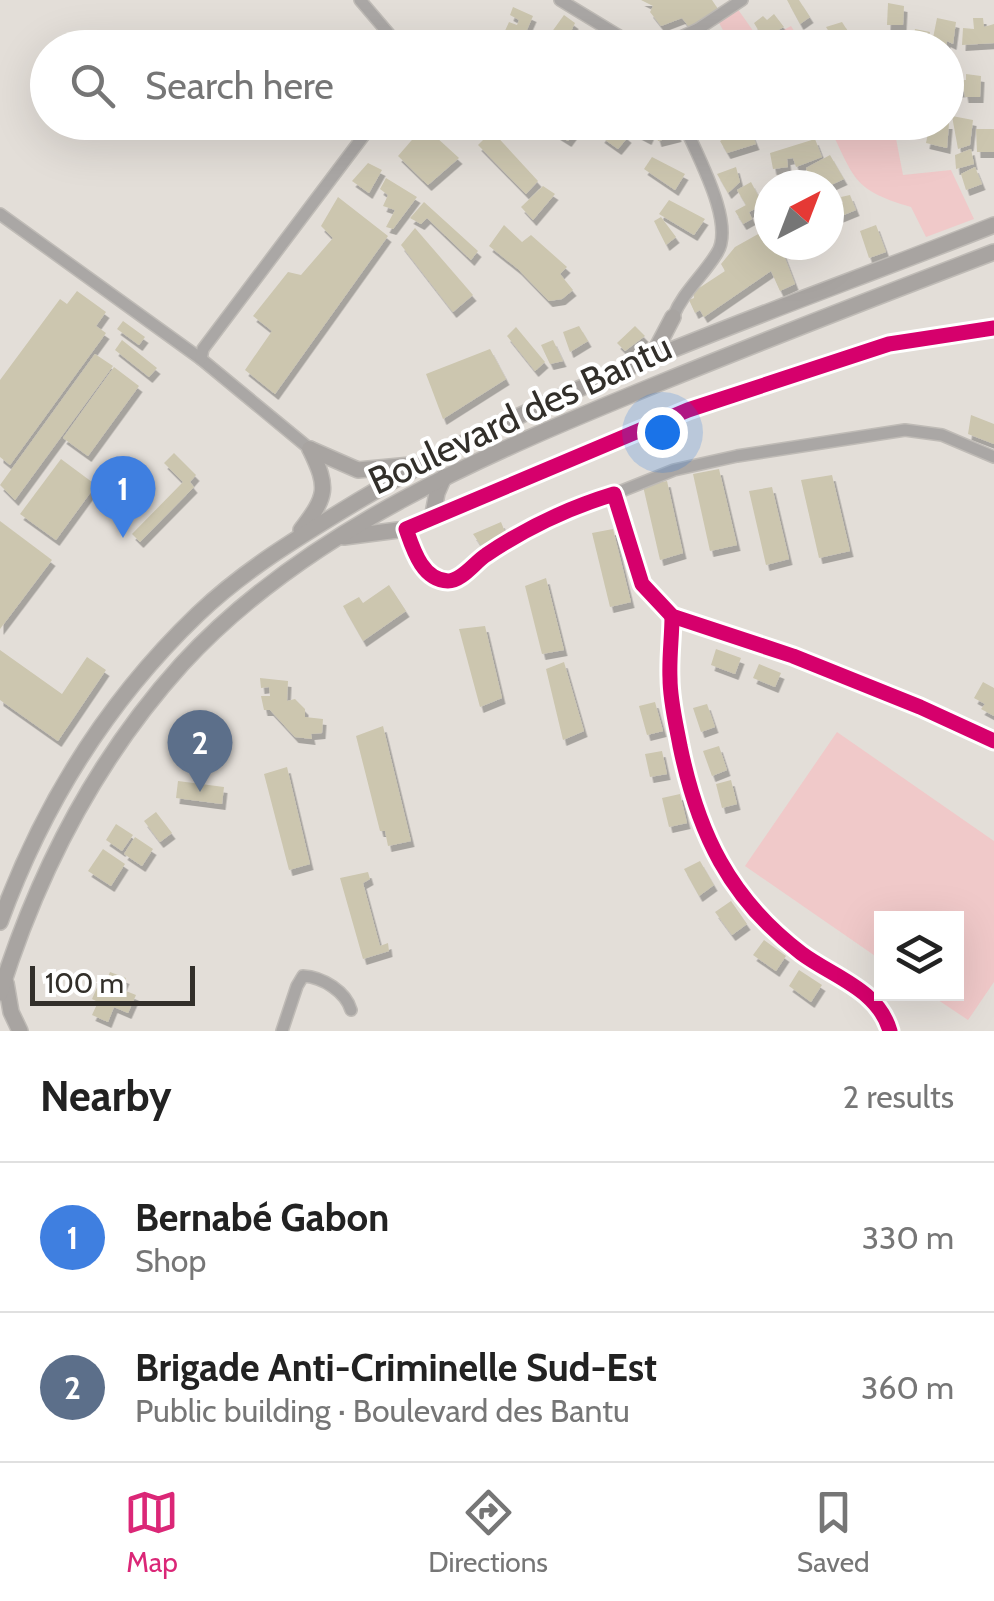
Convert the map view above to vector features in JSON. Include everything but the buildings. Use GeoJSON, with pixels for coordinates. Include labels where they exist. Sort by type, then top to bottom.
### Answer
{"type":"FeatureCollection","features":[{"type":"Feature","properties":{"kind":"highway","name":"Boulevard des Bantu"},"geometry":{"type":"LineString","coordinates":[[0,922],[74,762],[122,695],[200,612],[294,540],[422,463],[652,357],[994,225]]}},
{"type":"Feature","properties":{"kind":"highway","name":"Boulevard des Bantu"},"geometry":{"type":"LineString","coordinates":[[2,985],[36,894],[96,774],[184,662],[232,616],[340,537],[444,478],[580,416],[994,252]]}},
{"type":"Feature","properties":{"kind":"highway"},"geometry":{"type":"LineString","coordinates":[[673,318],[679,333],[694,342]]}},
{"type":"Feature","properties":{"kind":"highway"},"geometry":{"type":"LineString","coordinates":[[652,357],[673,318]]}},
{"type":"Feature","properties":{"kind":"highway"},"geometry":{"type":"LineString","coordinates":[[310,449],[358,470],[422,463]]}},
{"type":"Feature","properties":{"kind":"highway"},"geometry":{"type":"LineString","coordinates":[[294,540],[320,504],[324,490],[324,480],[310,449]]}},
{"type":"Feature","properties":{"kind":"highway"},"geometry":{"type":"LineString","coordinates":[[432,519],[444,478]]}},
{"type":"Feature","properties":{"kind":"highway"},"geometry":{"type":"LineString","coordinates":[[340,537],[406,529]]}},
{"type":"Feature","properties":{"kind":"highway"},"geometry":{"type":"LineString","coordinates":[[2,985],[20,1031]]}},
{"type":"Feature","properties":{"kind":"street"},"geometry":{"type":"LineString","coordinates":[[360,0],[386,30]]}},
{"type":"Feature","properties":{"kind":"street"},"geometry":{"type":"LineString","coordinates":[[560,0],[609,30]]}},
{"type":"Feature","properties":{"kind":"street"},"geometry":{"type":"LineString","coordinates":[[696,30],[742,0]]}},
{"type":"Feature","properties":{"kind":"street"},"geometry":{"type":"LineString","coordinates":[[200,360],[202,349],[360,140]]}},
{"type":"Feature","properties":{"kind":"street"},"geometry":{"type":"LineString","coordinates":[[673,318],[687,291],[715,256],[724,233],[724,224],[690,140]]}},
{"type":"Feature","properties":{"kind":"street"},"geometry":{"type":"LineString","coordinates":[[0,214],[200,360],[310,449]]}},
{"type":"Feature","properties":{"kind":"street"},"geometry":{"type":"LineString","coordinates":[[990,331],[889,344],[688,410],[406,529],[416,557],[426,571],[452,581],[487,554],[542,522],[674,470],[737,456],[905,430],[942,435],[994,458]]}},
{"type":"Feature","properties":{"kind":"street"},"geometry":{"type":"LineString","coordinates":[[614,494],[642,584],[672,616],[793,656],[920,707],[994,742]]}},
{"type":"Feature","properties":{"kind":"street"},"geometry":{"type":"LineString","coordinates":[[672,616],[672,706],[687,778],[704,832],[718,860],[736,891],[776,934],[873,999],[885,1014],[890,1031]]}},
{"type":"Feature","properties":{"kind":"street"},"geometry":{"type":"LineString","coordinates":[[282,1031],[303,976],[312,976],[344,995],[351,1010]]}},
{"type":"Feature","properties":{"kind":"shaded area"},"geometry":{"type":"Polygon","coordinates":[[[737,8],[753,30],[723,30],[717,19],[737,8]]]}},
{"type":"Feature","properties":{"kind":"shaded area"},"geometry":{"type":"Polygon","coordinates":[[[836,140],[896,140],[903,175],[951,170],[974,219],[926,237],[911,207],[876,194],[850,168],[836,140]]]}},
{"type":"Feature","properties":{"kind":"shaded area"},"geometry":{"type":"Polygon","coordinates":[[[837,732],[994,841],[994,982],[968,1020],[940,1001],[964,1001],[964,911],[874,911],[874,955],[745,866],[837,732]]]}},
{"type":"Feature","properties":{"kind":"cycle path"},"geometry":{"type":"LineString","coordinates":[[994,328],[889,344],[688,410],[406,529],[425,569],[448,581],[532,528],[614,494],[642,584],[672,616],[793,656],[994,741]]}},
{"type":"Feature","properties":{"kind":"cycle path"},"geometry":{"type":"LineString","coordinates":[[672,616],[670,687],[680,746],[696,807],[720,861],[754,910],[801,953],[865,994],[876,1004],[890,1031]]}},
{"type":"Feature","properties":{"kind":"place","name":"Bernabé Gabon"},"geometry":{"type":"Point","coordinates":[123,538]}},
{"type":"Feature","properties":{"kind":"place","name":"Brigade Anti-Criminelle Sud-Est"},"geometry":{"type":"Point","coordinates":[200,792]}}]}
